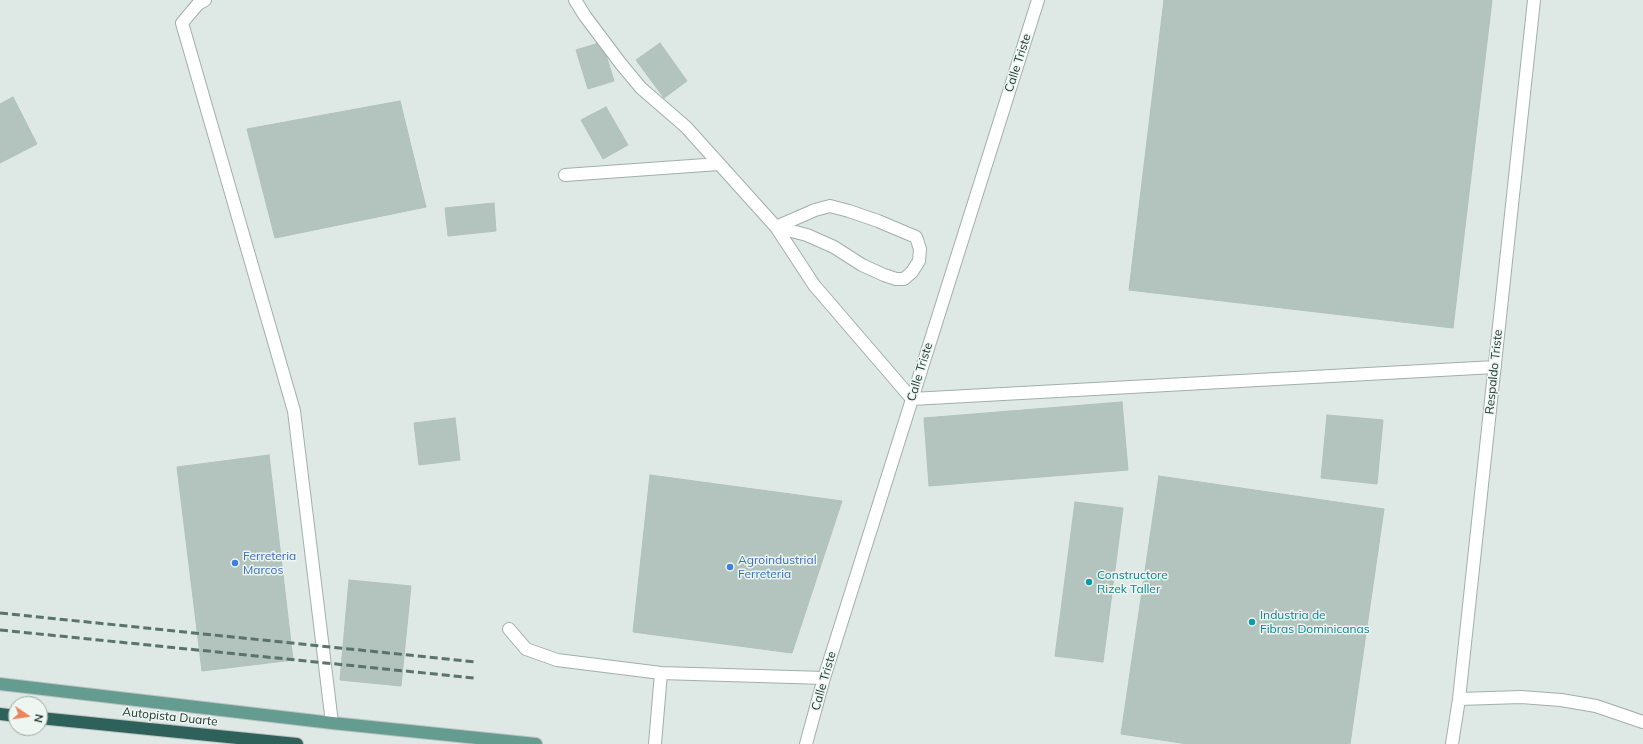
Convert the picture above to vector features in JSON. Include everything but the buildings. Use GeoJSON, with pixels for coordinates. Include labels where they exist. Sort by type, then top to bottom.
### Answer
{"type":"FeatureCollection","features":[{"type":"Feature","properties":{"kind":"highway","name":"Autopista Duarte"},"geometry":{"type":"LineString","coordinates":[[48,719],[297,744]]}},
{"type":"Feature","properties":{"kind":"main road"},"geometry":{"type":"LineString","coordinates":[[0,684],[332,723],[536,744]]}},
{"type":"Feature","properties":{"kind":"street"},"geometry":{"type":"LineString","coordinates":[[575,0],[585,16],[641,88],[686,127],[776,227],[814,286],[912,399],[1495,367]]}},
{"type":"Feature","properties":{"kind":"street","name":"Calle Triste"},"geometry":{"type":"LineString","coordinates":[[806,744],[824,678],[1038,0]]}},
{"type":"Feature","properties":{"kind":"street","name":"Respaldo Triste"},"geometry":{"type":"LineString","coordinates":[[1452,744],[1459,699],[1534,0]]}},
{"type":"Feature","properties":{"kind":"street"},"geometry":{"type":"LineString","coordinates":[[199,1],[182,23],[294,412],[332,723]]}},
{"type":"Feature","properties":{"kind":"street"},"geometry":{"type":"LineString","coordinates":[[565,174],[719,164]]}},
{"type":"Feature","properties":{"kind":"street"},"geometry":{"type":"LineString","coordinates":[[830,206],[871,218],[916,237],[920,249],[919,261],[912,272],[904,279],[896,279],[862,265],[834,246],[776,227],[815,210],[830,206]]}},
{"type":"Feature","properties":{"kind":"street"},"geometry":{"type":"LineString","coordinates":[[509,629],[526,649],[557,660],[661,673],[824,678]]}},
{"type":"Feature","properties":{"kind":"street"},"geometry":{"type":"LineString","coordinates":[[656,744],[661,673]]}},
{"type":"Feature","properties":{"kind":"street"},"geometry":{"type":"LineString","coordinates":[[1459,699],[1521,697],[1561,700],[1596,706],[1643,722]]}},
{"type":"Feature","properties":{"kind":"railway"},"geometry":{"type":"LineString","coordinates":[[0,613],[476,662]]}},
{"type":"Feature","properties":{"kind":"railway"},"geometry":{"type":"LineString","coordinates":[[0,630],[474,678]]}},
{"type":"Feature","properties":{"kind":"place","name":"Ferreteria Marcos"},"geometry":{"type":"Point","coordinates":[235,563]}},
{"type":"Feature","properties":{"kind":"place","name":"Agroindustrial Ferreteria"},"geometry":{"type":"Point","coordinates":[730,567]}},
{"type":"Feature","properties":{"kind":"place","name":"Constructore Rizek Taller"},"geometry":{"type":"Point","coordinates":[1089,582]}},
{"type":"Feature","properties":{"kind":"place","name":"Industria de Fibras Dominicanas"},"geometry":{"type":"Point","coordinates":[1252,622]}}]}
